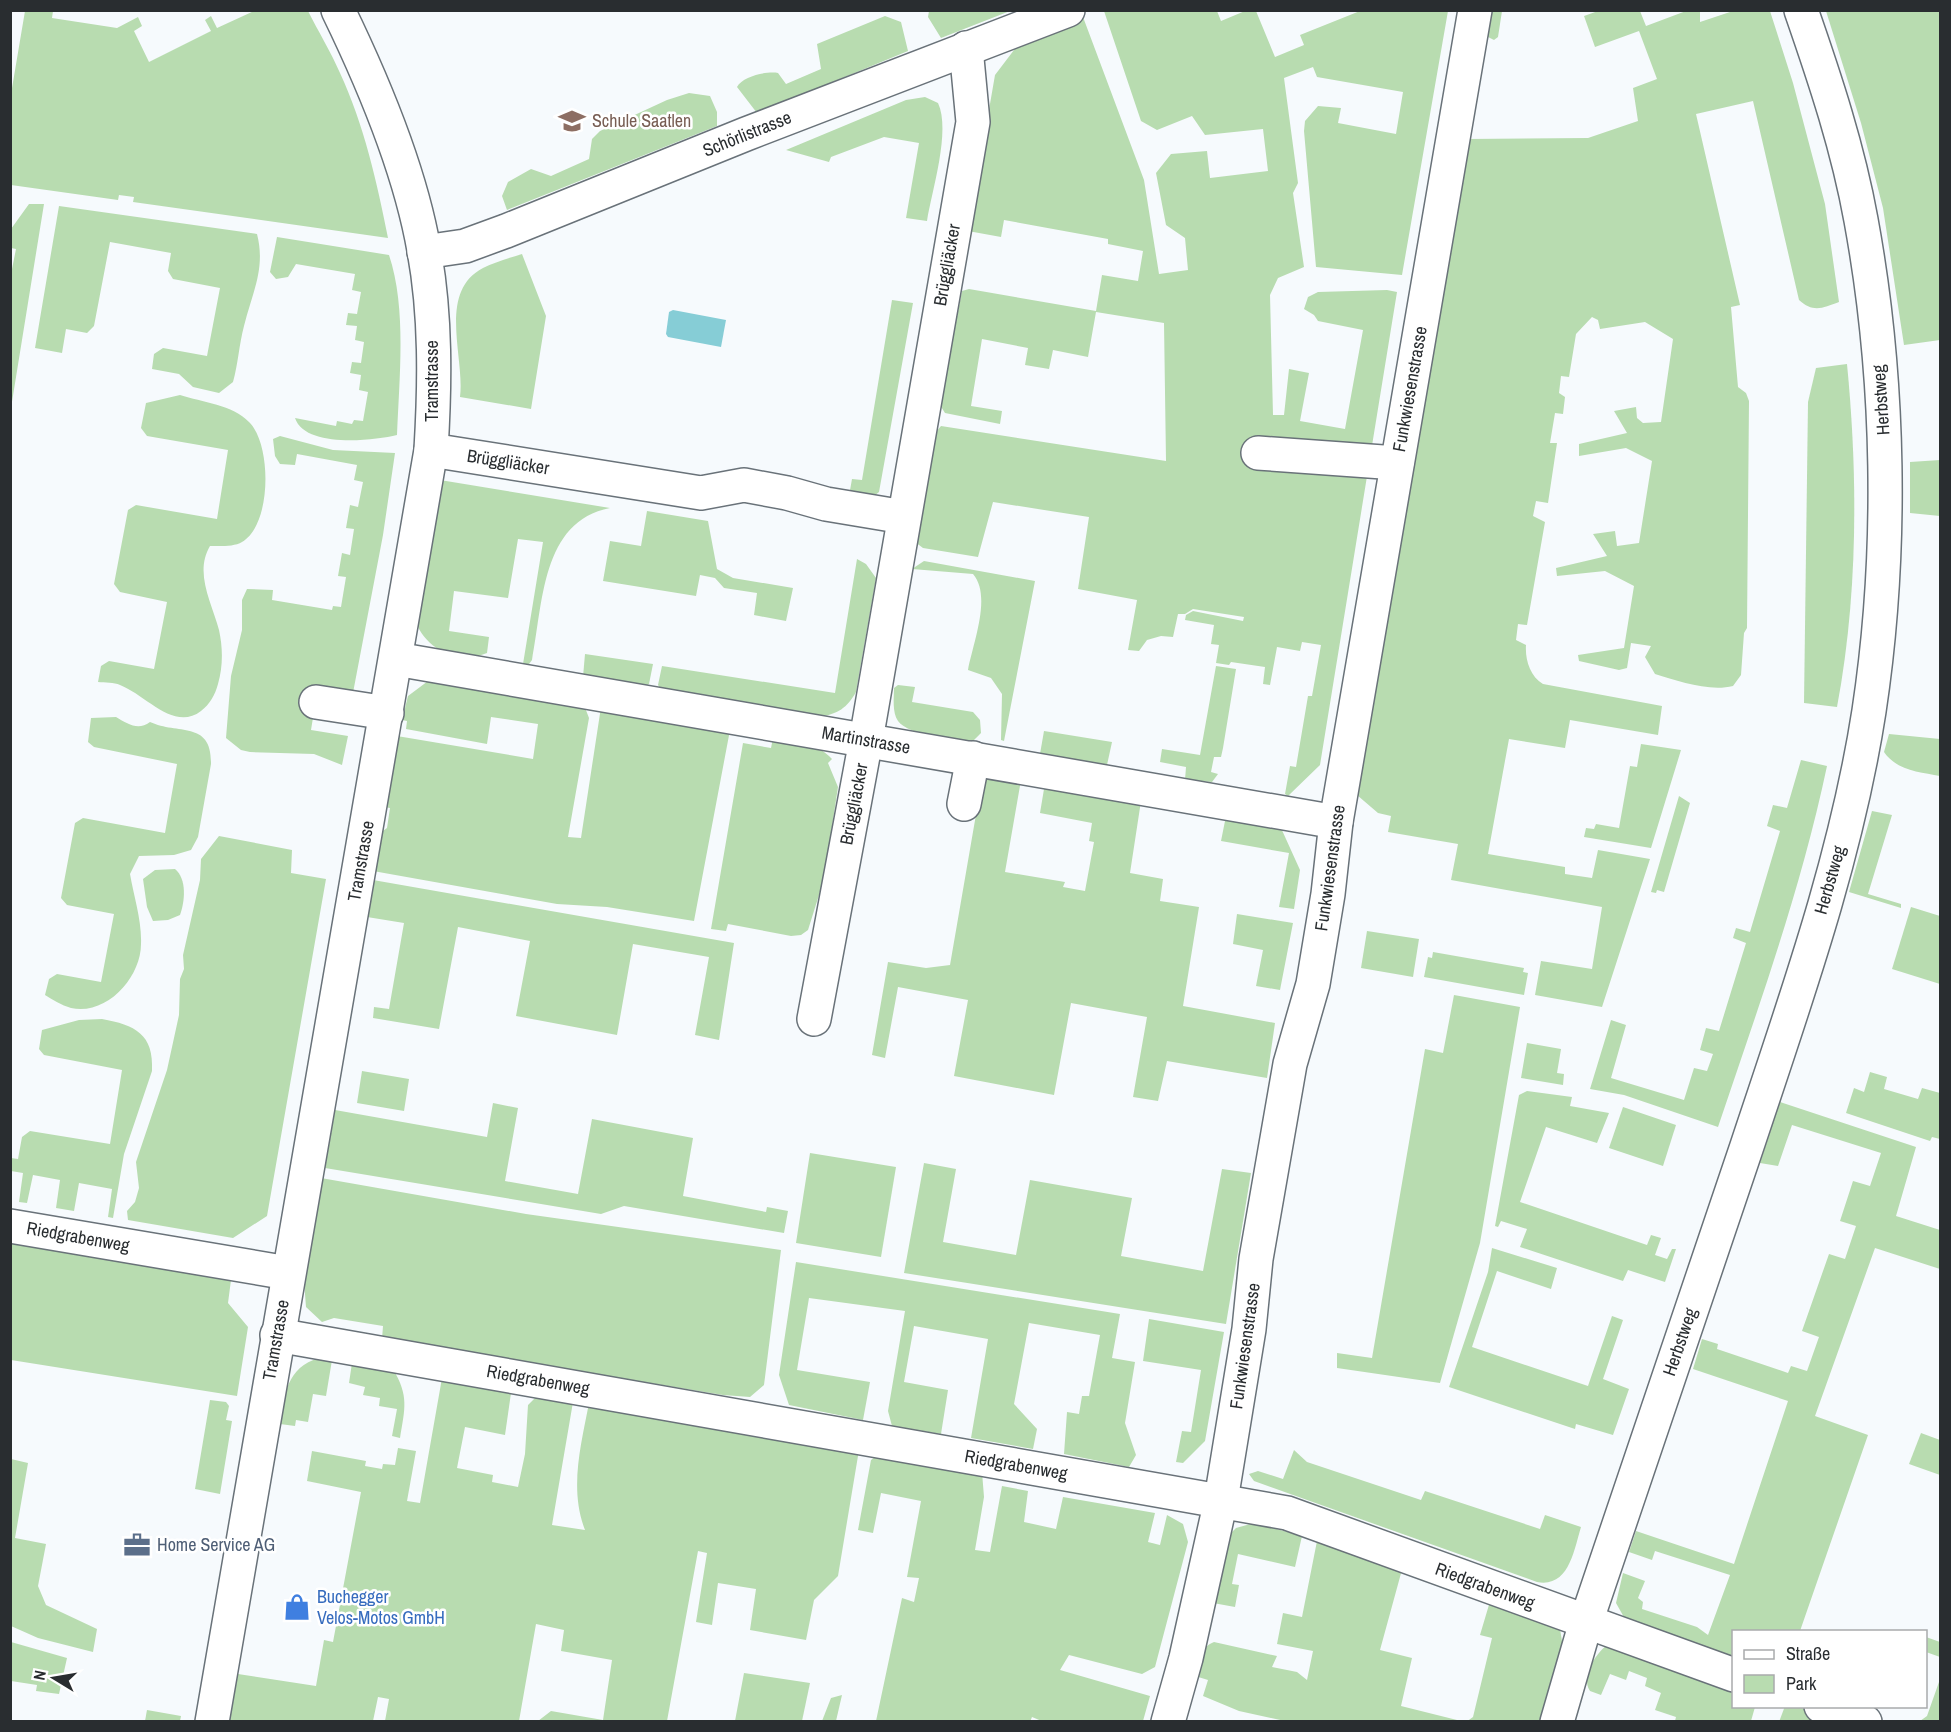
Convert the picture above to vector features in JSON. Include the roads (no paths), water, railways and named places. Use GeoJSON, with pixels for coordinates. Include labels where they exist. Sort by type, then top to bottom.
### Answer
{"type":"FeatureCollection","features":[{"type":"Feature","properties":{"kind":"street","name":"Tramstrasse"},"geometry":{"type":"LineString","coordinates":[[212,1722],[431,450],[434,392],[424,252],[414,206],[376,97],[338,10]]}},
{"type":"Feature","properties":{"kind":"street","name":"Schörlistrasse"},"geometry":{"type":"LineString","coordinates":[[424,252],[465,246],[506,231],[966,48],[1068,10]]}},
{"type":"Feature","properties":{"kind":"street","name":"Funkwiesenstrasse"},"geometry":{"type":"LineString","coordinates":[[1168,1722],[1186,1658],[1221,1500],[1249,1329],[1256,1259],[1290,1064],[1313,984],[1328,894],[1336,822],[1475,10]]}},
{"type":"Feature","properties":{"kind":"street","name":"Herbstweg"},"geometry":{"type":"LineString","coordinates":[[1557,1722],[1586,1622],[1793,1010],[1851,807],[1869,711],[1882,589],[1885,450],[1876,329],[1860,218],[1830,92],[1801,10]]}},
{"type":"Feature","properties":{"kind":"street","name":"Brüggliäcker"},"geometry":{"type":"LineString","coordinates":[[814,1019],[866,740],[973,122],[966,48]]}},
{"type":"Feature","properties":{"kind":"street","name":"Brüggliäcker"},"geometry":{"type":"LineString","coordinates":[[431,450],[701,493],[744,485],[787,493],[826,504],[904,517]]}},
{"type":"Feature","properties":{"kind":"street"},"geometry":{"type":"LineString","coordinates":[[1258,453],[1397,463]]}},
{"type":"Feature","properties":{"kind":"street","name":"Martinstrasse"},"geometry":{"type":"LineString","coordinates":[[396,659],[1336,822]]}},
{"type":"Feature","properties":{"kind":"street"},"geometry":{"type":"LineString","coordinates":[[314,712],[385,723]]}},
{"type":"Feature","properties":{"kind":"street"},"geometry":{"type":"LineString","coordinates":[[964,804],[973,758]]}},
{"type":"Feature","properties":{"kind":"street","name":"Riedgrabenweg"},"geometry":{"type":"LineString","coordinates":[[10,1226],[288,1273]]}},
{"type":"Feature","properties":{"kind":"street","name":"Riedgrabenweg"},"geometry":{"type":"LineString","coordinates":[[277,1335],[1287,1513],[1732,1674]]}},
{"type":"Feature","properties":{"kind":"street"},"geometry":{"type":"LineString","coordinates":[[1824,1708],[1865,1722]]}},
{"type":"Feature","properties":{"kind":"water"},"geometry":{"type":"Polygon","coordinates":[[[673,310],[726,320],[721,347],[668,337],[666,334],[669,312],[673,310]]]}},
{"type":"Feature","properties":{"kind":"place","name":"Schule Saatlen"},"geometry":{"type":"Point","coordinates":[572,121]}},
{"type":"Feature","properties":{"kind":"place","name":"Home Service AG"},"geometry":{"type":"Point","coordinates":[137,1545]}},
{"type":"Feature","properties":{"kind":"place","name":"Buchegger Velos-Motos GmbH"},"geometry":{"type":"Point","coordinates":[297,1607]}}]}
